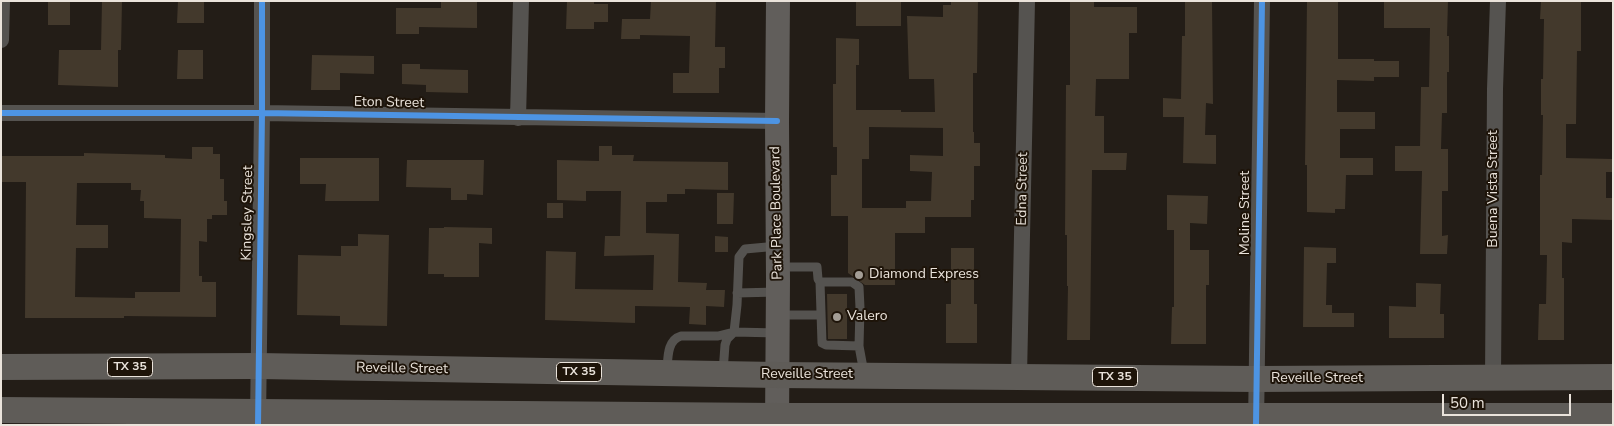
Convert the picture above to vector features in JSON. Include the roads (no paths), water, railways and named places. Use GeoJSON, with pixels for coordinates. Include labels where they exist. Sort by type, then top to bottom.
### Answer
{"type":"FeatureCollection","features":[{"type":"Feature","properties":{"kind":"main road","name":"Park Place Boulevard"},"geometry":{"type":"LineString","coordinates":[[777,420],[778,1]]}},
{"type":"Feature","properties":{"kind":"main road","name":"Reveille Street"},"geometry":{"type":"LineString","coordinates":[[1,367],[259,366],[778,375],[1257,379],[1613,377]]}},
{"type":"Feature","properties":{"kind":"main road"},"geometry":{"type":"LineString","coordinates":[[15,415],[664,420],[1493,421],[1613,416]]}},
{"type":"Feature","properties":{"kind":"street"},"geometry":{"type":"LineString","coordinates":[[1,40],[2,1]]}},
{"type":"Feature","properties":{"kind":"street","name":"Kingsley Street"},"geometry":{"type":"LineString","coordinates":[[258,418],[262,1]]}},
{"type":"Feature","properties":{"kind":"street"},"geometry":{"type":"LineString","coordinates":[[518,118],[521,1]]}},
{"type":"Feature","properties":{"kind":"street","name":"Edna Street"},"geometry":{"type":"LineString","coordinates":[[1019,376],[1027,1]]}},
{"type":"Feature","properties":{"kind":"street","name":"Moline Street"},"geometry":{"type":"LineString","coordinates":[[1257,420],[1262,1]]}},
{"type":"Feature","properties":{"kind":"street","name":"Buena Vista Street"},"geometry":{"type":"LineString","coordinates":[[1493,378],[1495,89],[1498,1]]}},
{"type":"Feature","properties":{"kind":"street","name":"Eton Street"},"geometry":{"type":"LineString","coordinates":[[1,113],[262,114],[777,121]]}},
{"type":"Feature","properties":{"kind":"lane"},"geometry":{"type":"LineString","coordinates":[[723,374],[725,345],[727,339],[734,332],[739,258],[745,249],[817,267],[820,282],[822,343],[826,345],[859,346]]}},
{"type":"Feature","properties":{"kind":"lane"},"geometry":{"type":"LineString","coordinates":[[820,282],[852,282],[859,288],[859,346],[864,375]]}},
{"type":"Feature","properties":{"kind":"lane"},"geometry":{"type":"LineString","coordinates":[[737,293],[778,313],[820,315]]}},
{"type":"Feature","properties":{"kind":"lane"},"geometry":{"type":"LineString","coordinates":[[666,373],[670,348],[676,337],[718,336],[734,332],[778,313]]}},
{"type":"Feature","properties":{"kind":"place","name":"Diamond Express"},"geometry":{"type":"Point","coordinates":[859,275]}},
{"type":"Feature","properties":{"kind":"place","name":"Valero"},"geometry":{"type":"Point","coordinates":[837,317]}}]}
